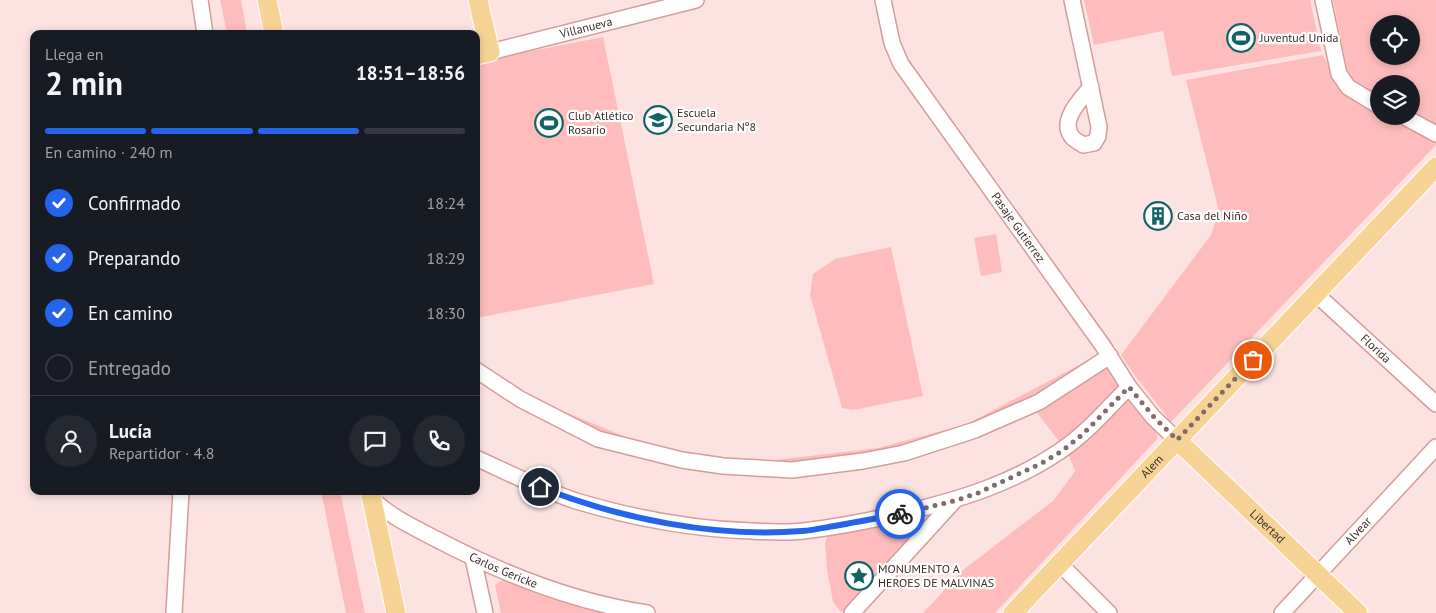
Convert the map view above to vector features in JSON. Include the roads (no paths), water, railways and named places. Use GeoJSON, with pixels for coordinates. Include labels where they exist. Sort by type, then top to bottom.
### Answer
{"type":"FeatureCollection","features":[{"type":"Feature","properties":{"kind":"main road"},"geometry":{"type":"LineString","coordinates":[[267,0],[273,30]]}},
{"type":"Feature","properties":{"kind":"main road"},"geometry":{"type":"LineString","coordinates":[[478,0],[483,54]]}},
{"type":"Feature","properties":{"kind":"main road","name":"Alem"},"geometry":{"type":"LineString","coordinates":[[1013,613],[1436,167]]}},
{"type":"Feature","properties":{"kind":"main road","name":"Libertad"},"geometry":{"type":"LineString","coordinates":[[1177,440],[1358,613]]}},
{"type":"Feature","properties":{"kind":"main road"},"geometry":{"type":"LineString","coordinates":[[371,495],[396,613]]}},
{"type":"Feature","properties":{"kind":"street"},"geometry":{"type":"LineString","coordinates":[[200,0],[204,30]]}},
{"type":"Feature","properties":{"kind":"street","name":"Villanueva"},"geometry":{"type":"LineString","coordinates":[[483,54],[696,0]]}},
{"type":"Feature","properties":{"kind":"street","name":"Pasaje Gutierrez"},"geometry":{"type":"LineString","coordinates":[[883,0],[892,43],[901,64],[1110,356],[1129,387],[1154,417],[1177,440]]}},
{"type":"Feature","properties":{"kind":"street"},"geometry":{"type":"LineString","coordinates":[[1072,0],[1091,87]]}},
{"type":"Feature","properties":{"kind":"street"},"geometry":{"type":"LineString","coordinates":[[1323,0],[1339,74],[1348,87],[1370,100]]}},
{"type":"Feature","properties":{"kind":"street"},"geometry":{"type":"LineString","coordinates":[[1420,125],[1436,134]]}},
{"type":"Feature","properties":{"kind":"street","name":"Florida"},"geometry":{"type":"LineString","coordinates":[[1316,294],[1436,404]]}},
{"type":"Feature","properties":{"kind":"street"},"geometry":{"type":"LineString","coordinates":[[480,373],[520,400],[598,439],[682,460],[723,466],[792,470],[863,462],[904,453],[975,430],[1039,402],[1110,356]]}},
{"type":"Feature","properties":{"kind":"street"},"geometry":{"type":"LineString","coordinates":[[480,460],[523,480],[576,501],[657,521],[703,528],[768,532],[803,531],[887,517],[954,501],[978,493],[1042,463],[1062,451],[1083,434],[1129,387]]}},
{"type":"Feature","properties":{"kind":"street","name":"Alvear"},"geometry":{"type":"LineString","coordinates":[[1282,613],[1436,447]]}},
{"type":"Feature","properties":{"kind":"street"},"geometry":{"type":"LineString","coordinates":[[174,613],[181,495]]}},
{"type":"Feature","properties":{"kind":"street","name":"Carlos Gericke"},"geometry":{"type":"LineString","coordinates":[[371,495],[386,512],[472,558],[530,582],[589,602],[647,613]]}},
{"type":"Feature","properties":{"kind":"street"},"geometry":{"type":"LineString","coordinates":[[852,613],[954,501]]}},
{"type":"Feature","properties":{"kind":"street"},"geometry":{"type":"LineString","coordinates":[[472,558],[485,613]]}},
{"type":"Feature","properties":{"kind":"street"},"geometry":{"type":"LineString","coordinates":[[1060,564],[1109,613]]}},
{"type":"Feature","properties":{"kind":"place","name":"Juventud Unida"},"geometry":{"type":"Point","coordinates":[1241,38]}},
{"type":"Feature","properties":{"kind":"place","name":"Escuela Secundaria Nº8"},"geometry":{"type":"Point","coordinates":[658,120]}},
{"type":"Feature","properties":{"kind":"place","name":"Club Atlético Rosario"},"geometry":{"type":"Point","coordinates":[549,123]}},
{"type":"Feature","properties":{"kind":"place","name":"Casa del Niño"},"geometry":{"type":"Point","coordinates":[1158,216]}},
{"type":"Feature","properties":{"kind":"place","name":"MONUMENTO A HEROES DE MALVINAS"},"geometry":{"type":"Point","coordinates":[859,576]}}]}
